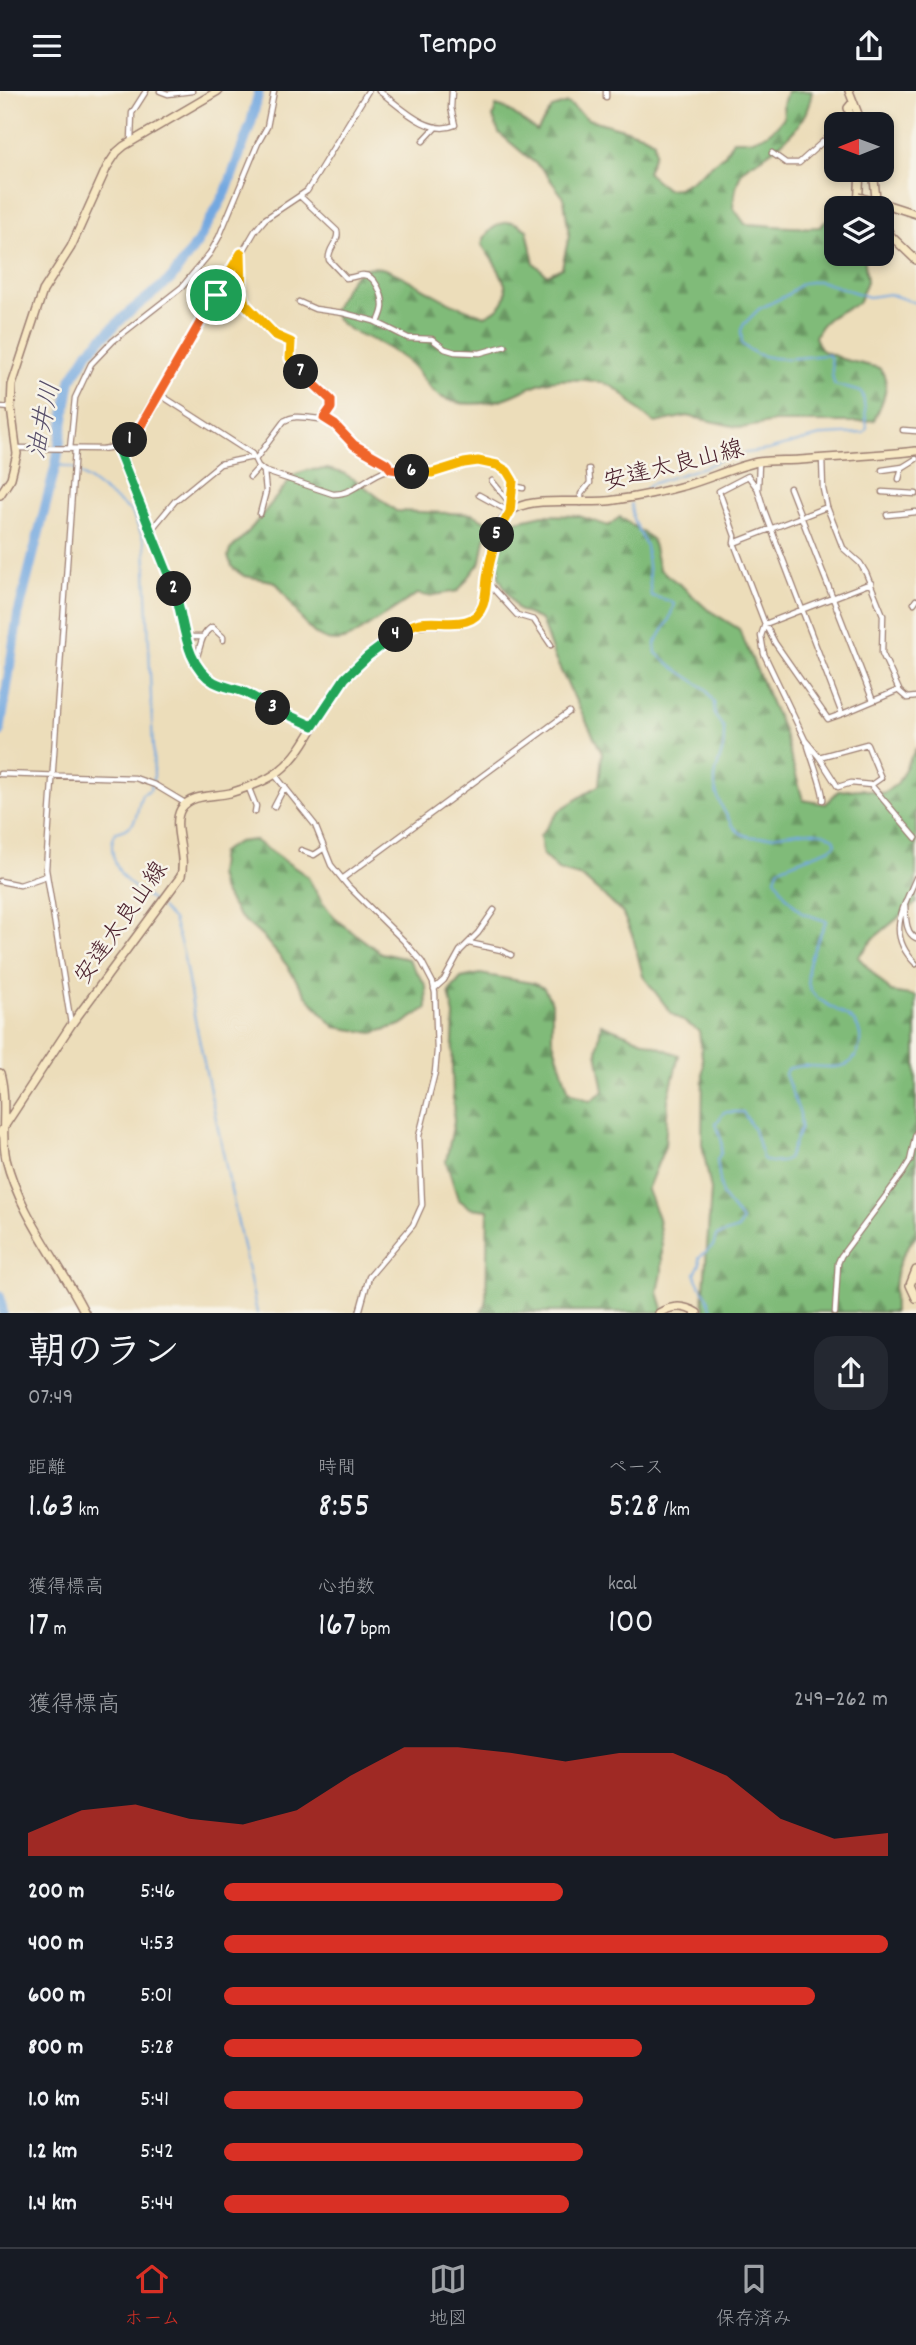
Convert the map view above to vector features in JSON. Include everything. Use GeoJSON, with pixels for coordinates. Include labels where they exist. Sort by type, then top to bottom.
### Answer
{"type":"FeatureCollection","features":[{"type":"Feature","properties":{"kind":"main road"},"geometry":{"type":"LineString","coordinates":[[0,495],[15,467],[17,448],[11,394],[43,291],[71,247],[107,167],[117,152],[131,141],[217,91]]}},
{"type":"Feature","properties":{"kind":"main road"},"geometry":{"type":"LineString","coordinates":[[849,91],[857,112]]}},
{"type":"Feature","properties":{"kind":"main road"},"geometry":{"type":"LineString","coordinates":[[849,112],[848,108],[853,102]]}},
{"type":"Feature","properties":{"kind":"main road"},"geometry":{"type":"LineString","coordinates":[[894,207],[916,214]]}},
{"type":"Feature","properties":{"kind":"main road"},"geometry":{"type":"LineString","coordinates":[[894,242],[916,260]]}},
{"type":"Feature","properties":{"kind":"main road","name":"安達太良山線"},"geometry":{"type":"LineString","coordinates":[[510,508],[535,503],[613,501],[686,485],[759,462],[916,451]]}},
{"type":"Feature","properties":{"kind":"main road"},"geometry":{"type":"LineString","coordinates":[[186,803],[196,798],[228,793],[275,774],[299,750],[345,678],[368,656],[410,625],[463,623],[472,619],[483,604],[498,534],[510,508]]}},
{"type":"Feature","properties":{"kind":"main road","name":"安達太良山線"},"geometry":{"type":"LineString","coordinates":[[1,1132],[71,1025],[160,906],[182,871],[183,855],[178,820],[180,810],[186,803]]}},
{"type":"Feature","properties":{"kind":"main road"},"geometry":{"type":"LineString","coordinates":[[0,1073],[4,1096],[1,1132],[15,1186],[85,1313]]}},
{"type":"Feature","properties":{"kind":"main road"},"geometry":{"type":"LineString","coordinates":[[916,1270],[910,1285],[916,1298]]}},
{"type":"Feature","properties":{"kind":"main road"},"geometry":{"type":"LineString","coordinates":[[659,1313],[667,1308],[680,1306],[697,1313]]}},
{"type":"Feature","properties":{"kind":"street"},"geometry":{"type":"LineString","coordinates":[[131,141],[132,113],[145,91]]}},
{"type":"Feature","properties":{"kind":"street"},"geometry":{"type":"LineString","coordinates":[[160,91],[168,94],[192,91]]}},
{"type":"Feature","properties":{"kind":"street"},"geometry":{"type":"LineString","coordinates":[[71,1025],[46,876],[74,468],[69,449],[75,398],[91,364],[113,341],[182,287],[210,253],[267,127],[274,91]]}},
{"type":"Feature","properties":{"kind":"street"},"geometry":{"type":"LineString","coordinates":[[17,448],[117,447],[135,434],[241,253],[265,219],[307,191],[368,91]]}},
{"type":"Feature","properties":{"kind":"street"},"geometry":{"type":"LineString","coordinates":[[379,91],[417,121],[446,129],[455,125],[451,108],[452,91]]}},
{"type":"Feature","properties":{"kind":"street"},"geometry":{"type":"LineString","coordinates":[[424,141],[436,127]]}},
{"type":"Feature","properties":{"kind":"street"},"geometry":{"type":"LineString","coordinates":[[772,153],[786,163],[799,163],[824,141]]}},
{"type":"Feature","properties":{"kind":"street"},"geometry":{"type":"LineString","coordinates":[[301,197],[337,231],[338,236],[329,251],[329,260],[346,278],[363,275],[375,282],[382,295],[383,306],[378,323]]}},
{"type":"Feature","properties":{"kind":"street"},"geometry":{"type":"LineString","coordinates":[[241,253],[245,304],[275,335],[291,342],[290,358],[306,379],[331,400],[331,408],[324,418]]}},
{"type":"Feature","properties":{"kind":"street"},"geometry":{"type":"LineString","coordinates":[[299,302],[315,309],[343,313],[378,323],[403,337],[432,339],[445,349],[455,352],[481,353],[505,346]]}},
{"type":"Feature","properties":{"kind":"street"},"geometry":{"type":"LineString","coordinates":[[159,394],[252,454],[264,471],[338,495],[391,469],[428,474],[464,463],[483,461],[507,471],[512,477],[510,508]]}},
{"type":"Feature","properties":{"kind":"street"},"geometry":{"type":"LineString","coordinates":[[0,407],[11,408]]}},
{"type":"Feature","properties":{"kind":"street"},"geometry":{"type":"LineString","coordinates":[[151,530],[175,501],[213,469],[228,462],[254,459],[290,417],[324,418],[335,425],[354,445],[386,463],[391,469]]}},
{"type":"Feature","properties":{"kind":"street"},"geometry":{"type":"LineString","coordinates":[[907,425],[913,431]]}},
{"type":"Feature","properties":{"kind":"street"},"geometry":{"type":"LineString","coordinates":[[903,430],[913,431]]}},
{"type":"Feature","properties":{"kind":"street"},"geometry":{"type":"LineString","coordinates":[[117,447],[181,608],[194,663],[216,683],[245,693],[313,726]]}},
{"type":"Feature","properties":{"kind":"street"},"geometry":{"type":"LineString","coordinates":[[822,457],[823,489],[827,507],[843,548],[860,563],[883,615],[882,653],[899,690],[907,698],[916,697]]}},
{"type":"Feature","properties":{"kind":"street"},"geometry":{"type":"LineString","coordinates":[[882,470],[903,467],[916,459]]}},
{"type":"Feature","properties":{"kind":"street"},"geometry":{"type":"LineString","coordinates":[[758,490],[759,462]]}},
{"type":"Feature","properties":{"kind":"street"},"geometry":{"type":"LineString","coordinates":[[250,477],[259,467]]}},
{"type":"Feature","properties":{"kind":"street"},"geometry":{"type":"LineString","coordinates":[[900,479],[903,467]]}},
{"type":"Feature","properties":{"kind":"street"},"geometry":{"type":"LineString","coordinates":[[581,503],[582,494],[590,483],[589,469]]}},
{"type":"Feature","properties":{"kind":"street"},"geometry":{"type":"LineString","coordinates":[[260,514],[266,491],[264,471]]}},
{"type":"Feature","properties":{"kind":"street"},"geometry":{"type":"LineString","coordinates":[[842,714],[758,490],[748,476],[719,491],[735,536],[734,543],[775,643],[828,719],[842,714],[899,690]]}},
{"type":"Feature","properties":{"kind":"street"},"geometry":{"type":"LineString","coordinates":[[492,481],[510,508]]}},
{"type":"Feature","properties":{"kind":"street"},"geometry":{"type":"LineString","coordinates":[[512,486],[523,488]]}},
{"type":"Feature","properties":{"kind":"street"},"geometry":{"type":"LineString","coordinates":[[790,488],[873,701]]}},
{"type":"Feature","properties":{"kind":"street"},"geometry":{"type":"LineString","coordinates":[[882,492],[916,493]]}},
{"type":"Feature","properties":{"kind":"street"},"geometry":{"type":"LineString","coordinates":[[479,495],[510,508]]}},
{"type":"Feature","properties":{"kind":"street"},"geometry":{"type":"LineString","coordinates":[[734,543],[827,507]]}},
{"type":"Feature","properties":{"kind":"street"},"geometry":{"type":"LineString","coordinates":[[887,515],[916,512]]}},
{"type":"Feature","properties":{"kind":"street"},"geometry":{"type":"LineString","coordinates":[[486,582],[517,615],[534,620],[551,645]]}},
{"type":"Feature","properties":{"kind":"street"},"geometry":{"type":"LineString","coordinates":[[765,624],[870,583]]}},
{"type":"Feature","properties":{"kind":"street"},"geometry":{"type":"LineString","coordinates":[[765,624],[761,636],[764,654],[807,745],[825,795],[823,800]]}},
{"type":"Feature","properties":{"kind":"street"},"geometry":{"type":"LineString","coordinates":[[194,663],[202,638],[209,629],[212,628],[223,640]]}},
{"type":"Feature","properties":{"kind":"street"},"geometry":{"type":"LineString","coordinates":[[187,637],[202,638]]}},
{"type":"Feature","properties":{"kind":"street"},"geometry":{"type":"LineString","coordinates":[[342,879],[569,712]]}},
{"type":"Feature","properties":{"kind":"street"},"geometry":{"type":"LineString","coordinates":[[807,745],[819,757],[838,787],[851,783],[871,785],[881,778],[867,744],[819,757]]}},
{"type":"Feature","properties":{"kind":"street"},"geometry":{"type":"LineString","coordinates":[[0,774],[118,776],[147,781],[186,803]]}},
{"type":"Feature","properties":{"kind":"street"},"geometry":{"type":"LineString","coordinates":[[275,774],[315,825],[331,865],[413,951],[429,974],[434,989],[437,1051],[435,1072],[419,1136],[422,1205],[413,1225],[369,1277],[359,1313]]}},
{"type":"Feature","properties":{"kind":"street"},"geometry":{"type":"LineString","coordinates":[[871,785],[916,838]]}},
{"type":"Feature","properties":{"kind":"street"},"geometry":{"type":"LineString","coordinates":[[248,786],[256,806],[255,811]]}},
{"type":"Feature","properties":{"kind":"street"},"geometry":{"type":"LineString","coordinates":[[274,807],[285,786]]}},
{"type":"Feature","properties":{"kind":"street"},"geometry":{"type":"LineString","coordinates":[[301,849],[314,855],[323,849]]}},
{"type":"Feature","properties":{"kind":"street"},"geometry":{"type":"LineString","coordinates":[[0,881],[20,885],[46,876]]}},
{"type":"Feature","properties":{"kind":"street"},"geometry":{"type":"LineString","coordinates":[[916,878],[899,920],[899,937],[905,952],[916,964]]}},
{"type":"Feature","properties":{"kind":"street"},"geometry":{"type":"LineString","coordinates":[[905,904],[908,930],[910,935],[916,938]]}},
{"type":"Feature","properties":{"kind":"street"},"geometry":{"type":"LineString","coordinates":[[434,989],[444,979],[460,951],[494,911]]}},
{"type":"Feature","properties":{"kind":"street"},"geometry":{"type":"LineString","coordinates":[[468,943],[494,948],[511,955]]}},
{"type":"Feature","properties":{"kind":"street"},"geometry":{"type":"LineString","coordinates":[[835,1313],[838,1263],[841,1256],[910,1161],[916,1133]]}},
{"type":"Feature","properties":{"kind":"green space"},"geometry":{"type":"Polygon","coordinates":[[[787,91],[812,91],[801,122],[787,138],[743,170],[737,183],[733,207],[745,224],[820,227],[824,223],[824,266],[865,266],[867,281],[858,303],[827,320],[815,337],[821,350],[842,359],[879,368],[886,386],[874,420],[774,422],[742,428],[687,416],[655,423],[609,385],[578,380],[541,383],[489,402],[455,402],[435,393],[404,358],[342,324],[333,311],[356,274],[368,268],[377,268],[396,273],[450,302],[485,316],[504,301],[506,292],[501,274],[482,245],[483,240],[497,226],[507,222],[527,230],[534,263],[547,275],[562,268],[569,235],[564,198],[543,170],[499,133],[493,117],[496,106],[506,109],[537,131],[552,108],[568,103],[588,119],[641,134],[654,141],[655,152],[647,172],[666,189],[678,188],[691,181],[725,154],[733,140],[749,140],[774,129],[784,117],[783,104],[787,91]]]}},
{"type":"Feature","properties":{"kind":"green space"},"geometry":{"type":"Polygon","coordinates":[[[327,469],[343,473],[360,483],[396,511],[473,514],[492,525],[485,539],[481,561],[458,591],[428,596],[417,594],[353,636],[339,641],[327,640],[317,635],[300,617],[278,585],[272,581],[244,576],[233,568],[228,557],[230,550],[295,474],[327,469]]]}},
{"type":"Feature","properties":{"kind":"green space"},"geometry":{"type":"Polygon","coordinates":[[[543,515],[579,516],[608,526],[620,517],[652,539],[659,569],[707,609],[739,629],[783,730],[803,800],[826,804],[838,791],[860,789],[883,793],[897,784],[916,748],[916,903],[875,937],[858,957],[891,992],[916,996],[916,1236],[903,1254],[896,1272],[894,1312],[705,1312],[703,1303],[711,1190],[702,1144],[703,1066],[699,1031],[672,1014],[643,976],[633,937],[622,912],[582,877],[558,870],[543,855],[540,836],[560,810],[599,785],[602,753],[555,659],[541,620],[518,610],[499,578],[498,553],[517,521],[543,515]]]}},
{"type":"Feature","properties":{"kind":"green space"},"geometry":{"type":"Polygon","coordinates":[[[254,840],[307,876],[323,904],[339,922],[381,953],[408,959],[426,986],[427,1008],[401,1025],[373,1033],[335,1027],[307,997],[286,964],[264,938],[239,916],[221,887],[218,874],[221,852],[238,842],[254,840]]]}},
{"type":"Feature","properties":{"kind":"green space"},"geometry":{"type":"Polygon","coordinates":[[[480,974],[532,983],[544,988],[552,1003],[552,1038],[569,1092],[590,1101],[604,1091],[597,1052],[601,1024],[679,1055],[668,1100],[665,1146],[647,1190],[658,1218],[662,1245],[662,1273],[658,1292],[664,1312],[481,1312],[486,1305],[488,1210],[470,1208],[458,1199],[446,1161],[454,1122],[454,1015],[449,992],[461,978],[480,974]]]}},
{"type":"Feature","properties":{"kind":"waterway","name":"油井川"},"geometry":{"type":"LineString","coordinates":[[0,732],[18,615],[56,464],[71,380],[89,351],[127,314],[171,279],[197,243],[226,192],[251,123],[259,91]]}},
{"type":"Feature","properties":{"kind":"waterway"},"geometry":{"type":"LineString","coordinates":[[644,490],[651,484],[707,466],[731,455],[768,450],[824,435],[864,433],[867,428],[863,395],[861,392],[835,385],[829,355],[772,358],[761,356],[742,344],[741,330],[759,309],[787,295],[802,283],[820,281],[869,297],[889,294],[916,303]]}},
{"type":"Feature","properties":{"kind":"waterway"},"geometry":{"type":"LineString","coordinates":[[56,464],[73,468],[132,512],[145,543],[154,776],[150,790],[142,794],[133,823],[116,832],[113,837],[112,850],[115,863],[125,879],[157,904]]}},
{"type":"Feature","properties":{"kind":"waterway"},"geometry":{"type":"LineString","coordinates":[[631,504],[633,519],[646,546],[651,596],[674,604],[669,620],[655,644],[656,653],[706,689],[714,703],[715,716],[724,728],[723,749],[715,786],[730,822],[741,834],[753,837],[811,832],[834,838],[836,844],[831,848],[779,868],[775,878],[786,896],[802,913],[826,921],[811,958],[808,982],[819,999],[847,1016],[860,1032],[857,1053],[847,1064],[787,1069],[785,1074],[800,1114],[801,1127],[788,1159],[782,1162],[763,1159],[754,1130],[743,1112],[724,1112],[716,1124],[722,1142],[717,1160],[722,1195],[742,1221],[738,1229],[716,1236],[713,1246],[699,1257],[700,1264],[695,1273],[713,1313]]}},
{"type":"Feature","properties":{"kind":"waterway"},"geometry":{"type":"LineString","coordinates":[[161,908],[173,920],[183,952],[257,1313]]}},
{"type":"Feature","properties":{"kind":"waterway","name":"油井川"},"geometry":{"type":"LineString","coordinates":[[0,1296],[3,1313]]}},
{"type":"Feature","properties":{"kind":"route"},"geometry":{"type":"LineString","coordinates":[[241,253],[245,304],[275,335],[291,342],[290,358],[306,379],[331,400],[331,408],[324,418],[335,425],[350,442],[386,463],[391,469],[428,474],[471,461],[483,461],[502,468],[510,474],[513,481],[510,512],[502,523],[491,555],[483,604],[477,614],[463,623],[429,622],[410,625],[401,631],[345,678],[313,726],[245,693],[216,683],[194,663],[181,608],[117,447],[131,439],[139,429],[216,295],[241,253]]}}]}
